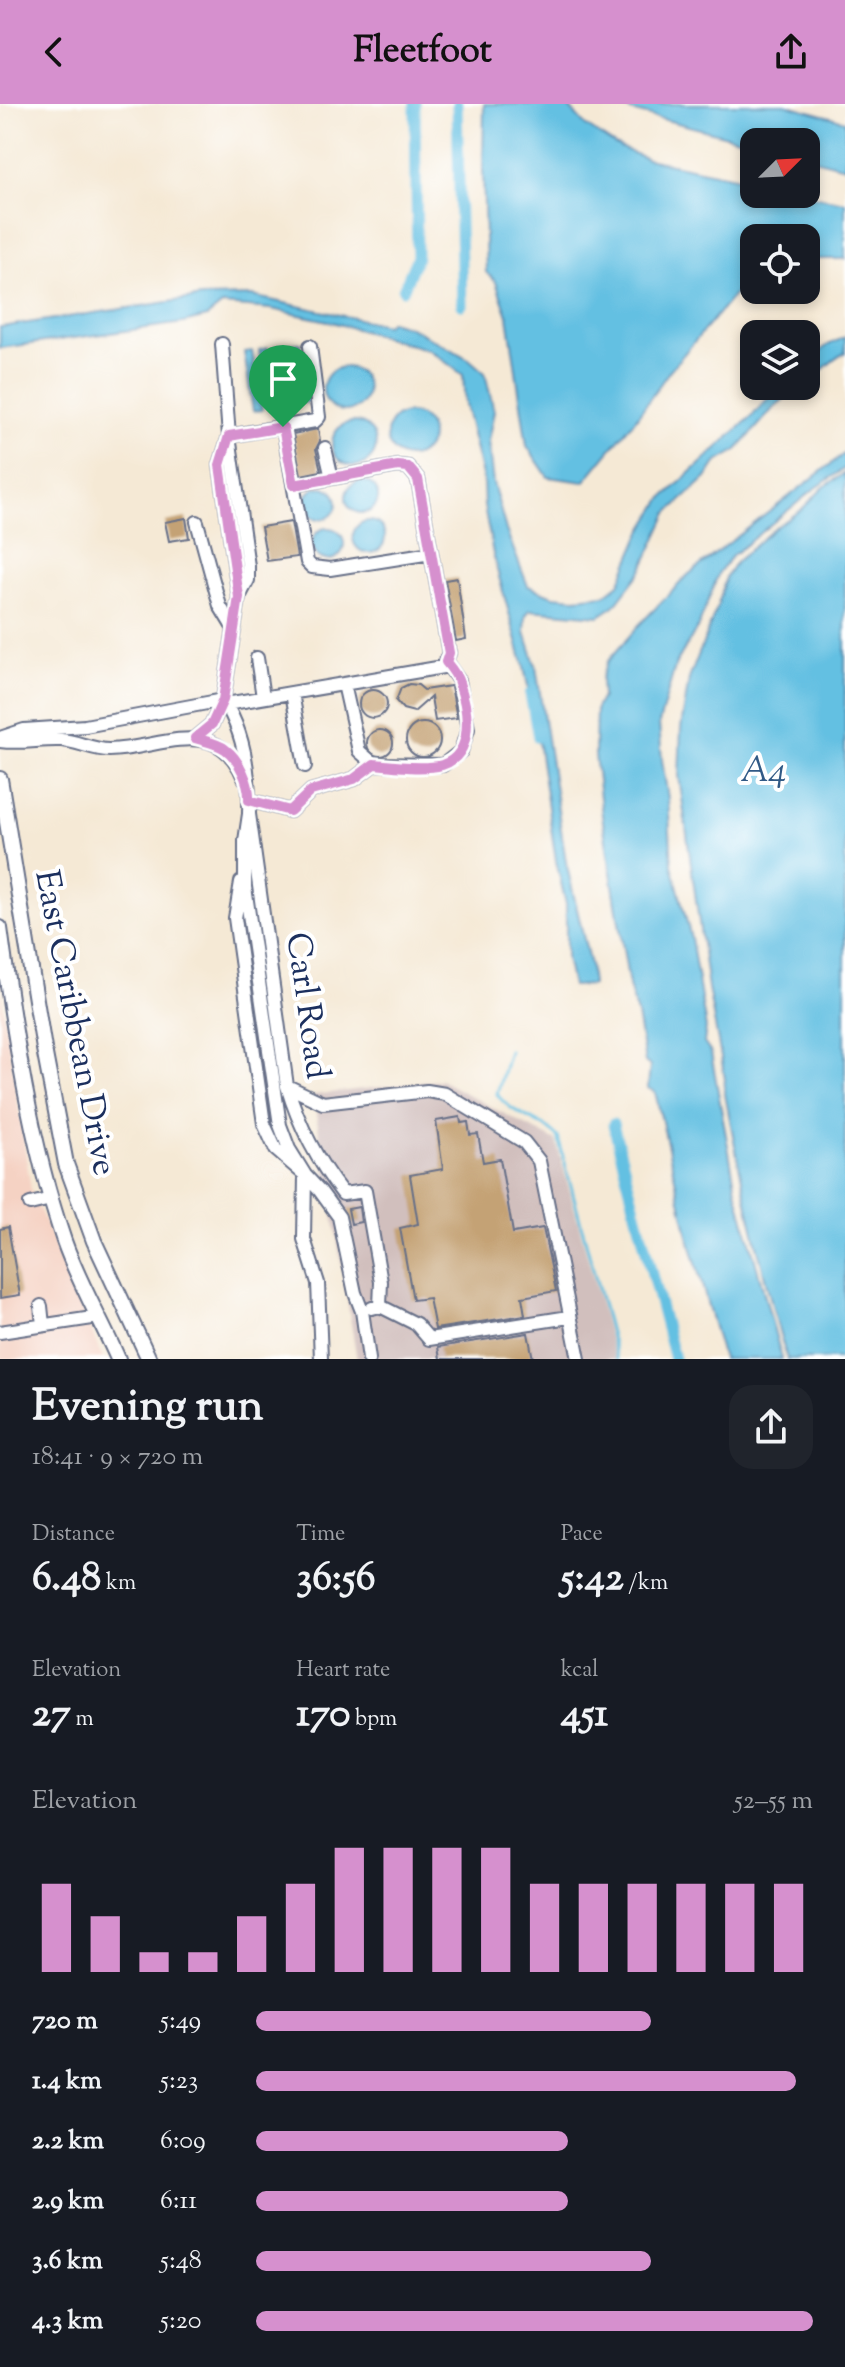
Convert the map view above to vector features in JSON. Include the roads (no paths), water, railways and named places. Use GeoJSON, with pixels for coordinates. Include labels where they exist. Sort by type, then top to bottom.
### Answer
{"type":"FeatureCollection","features":[{"type":"Feature","properties":{"kind":"main road","name":"East Caribbean Drive"},"geometry":{"type":"LineString","coordinates":[[0,779],[66,1164],[89,1229],[149,1359]]}},
{"type":"Feature","properties":{"kind":"main road","name":"East Caribbean Drive"},"geometry":{"type":"LineString","coordinates":[[0,928],[25,1083],[51,1199],[66,1246],[118,1359]]}},
{"type":"Feature","properties":{"kind":"street"},"geometry":{"type":"LineString","coordinates":[[195,738],[212,724],[224,702],[239,597],[248,580],[229,436],[222,344]]}},
{"type":"Feature","properties":{"kind":"street"},"geometry":{"type":"LineString","coordinates":[[229,436],[315,421],[319,417],[310,346]]}},
{"type":"Feature","properties":{"kind":"street"},"geometry":{"type":"LineString","coordinates":[[283,427],[307,562],[312,567],[330,569],[431,553]]}},
{"type":"Feature","properties":{"kind":"street"},"geometry":{"type":"LineString","coordinates":[[325,448],[332,478]]}},
{"type":"Feature","properties":{"kind":"street"},"geometry":{"type":"LineString","coordinates":[[0,739],[24,730],[85,726],[443,667],[449,653],[418,479],[408,467],[398,466],[294,485]]}},
{"type":"Feature","properties":{"kind":"street"},"geometry":{"type":"LineString","coordinates":[[197,522],[220,606],[234,629]]}},
{"type":"Feature","properties":{"kind":"street"},"geometry":{"type":"LineString","coordinates":[[257,658],[263,697]]}},
{"type":"Feature","properties":{"kind":"street"},"geometry":{"type":"LineString","coordinates":[[344,684],[359,751],[374,764],[443,765],[461,751],[468,729],[459,681],[446,662]]}},
{"type":"Feature","properties":{"kind":"street"},"geometry":{"type":"LineString","coordinates":[[292,693],[305,766]]}},
{"type":"Feature","properties":{"kind":"street","name":"Carl Road"},"geometry":{"type":"LineString","coordinates":[[224,702],[232,714],[247,762],[247,902],[280,1125],[289,1149],[305,1175],[339,1217],[355,1293],[362,1311],[369,1359]]}},
{"type":"Feature","properties":{"kind":"street"},"geometry":{"type":"LineString","coordinates":[[0,739],[22,744],[61,740],[108,750],[195,738],[224,748],[238,763],[249,796],[290,811],[311,791],[354,779],[374,764]]}},
{"type":"Feature","properties":{"kind":"street","name":"Carl Road"},"geometry":{"type":"LineString","coordinates":[[249,814],[287,1086],[294,1110],[317,1158],[343,1194],[365,1191],[381,1282],[380,1306]]}},
{"type":"Feature","properties":{"kind":"street"},"geometry":{"type":"LineString","coordinates":[[287,1086],[323,1103],[427,1091],[445,1094],[524,1142],[539,1161],[579,1359]]}},
{"type":"Feature","properties":{"kind":"street"},"geometry":{"type":"LineString","coordinates":[[305,1175],[304,1239],[318,1283],[321,1359]]}},
{"type":"Feature","properties":{"kind":"street"},"geometry":{"type":"LineString","coordinates":[[30,1204],[51,1199]]}},
{"type":"Feature","properties":{"kind":"street"},"geometry":{"type":"LineString","coordinates":[[41,1306],[43,1325]]}},
{"type":"Feature","properties":{"kind":"street"},"geometry":{"type":"LineString","coordinates":[[362,1311],[380,1306],[416,1324],[429,1339],[569,1317]]}},
{"type":"Feature","properties":{"kind":"street"},"geometry":{"type":"LineString","coordinates":[[0,1332],[99,1317]]}},
{"type":"Feature","properties":{"kind":"water"},"geometry":{"type":"Polygon","coordinates":[[[484,104],[566,104],[586,126],[615,145],[647,159],[740,178],[740,208],[820,208],[820,197],[845,202],[845,259],[820,259],[820,224],[740,224],[740,288],[670,370],[635,420],[584,482],[548,477],[527,446],[508,316],[496,282],[486,272],[484,104]]]}},
{"type":"Feature","properties":{"kind":"water"},"geometry":{"type":"Polygon","coordinates":[[[615,104],[785,104],[845,121],[845,167],[820,161],[820,128],[740,128],[740,139],[615,104]]]}},
{"type":"Feature","properties":{"kind":"water"},"geometry":{"type":"Polygon","coordinates":[[[252,296],[386,325],[390,321],[410,327],[469,359],[485,373],[494,411],[488,441],[493,483],[506,530],[528,586],[553,596],[575,598],[605,595],[619,584],[640,535],[662,499],[766,400],[782,400],[736,451],[716,463],[706,478],[668,513],[641,571],[614,606],[599,616],[530,610],[526,615],[525,632],[536,667],[566,862],[592,985],[572,986],[566,958],[566,904],[556,861],[534,714],[494,559],[484,506],[483,480],[465,405],[463,375],[429,350],[328,321],[271,309],[222,305],[207,317],[183,323],[0,348],[0,327],[202,297],[252,296]]]}},
{"type":"Feature","properties":{"kind":"water"},"geometry":{"type":"Polygon","coordinates":[[[845,337],[845,353],[820,372],[820,351],[845,337]]]}},
{"type":"Feature","properties":{"kind":"water"},"geometry":{"type":"Polygon","coordinates":[[[300,343],[310,402],[301,403],[291,344],[300,343]]]}},
{"type":"Feature","properties":{"kind":"water"},"geometry":{"type":"Polygon","coordinates":[[[284,345],[294,404],[285,406],[275,347],[284,345]]]}},
{"type":"Feature","properties":{"kind":"water"},"geometry":{"type":"Polygon","coordinates":[[[268,348],[278,407],[269,409],[259,350],[268,348]]]}},
{"type":"Feature","properties":{"kind":"water"},"geometry":{"type":"Polygon","coordinates":[[[252,351],[262,410],[253,411],[244,352],[252,351]]]}},
{"type":"Feature","properties":{"kind":"water"},"geometry":{"type":"Polygon","coordinates":[[[345,367],[361,373],[367,389],[361,405],[345,411],[329,405],[323,389],[329,373],[345,367]]]}},
{"type":"Feature","properties":{"kind":"water"},"geometry":{"type":"Polygon","coordinates":[[[409,413],[425,419],[431,435],[425,451],[409,457],[393,451],[387,435],[393,419],[409,413]]]}},
{"type":"Feature","properties":{"kind":"water"},"geometry":{"type":"Polygon","coordinates":[[[354,422],[370,428],[376,444],[370,460],[354,466],[338,460],[332,444],[338,428],[354,422]]]}},
{"type":"Feature","properties":{"kind":"water","name":"A4"},"geometry":{"type":"Polygon","coordinates":[[[845,453],[845,468],[733,555],[719,572],[698,627],[676,663],[659,723],[672,865],[691,938],[706,1028],[704,1043],[711,1053],[736,1190],[782,1359],[723,1359],[688,1235],[655,1092],[648,1088],[650,1066],[645,1062],[629,986],[602,815],[595,755],[596,708],[602,697],[601,679],[607,662],[639,625],[688,575],[845,453]]]}},
{"type":"Feature","properties":{"kind":"water","name":"A4"},"geometry":{"type":"Polygon","coordinates":[[[845,473],[845,1359],[787,1359],[752,1225],[724,1089],[725,1079],[708,988],[679,776],[681,728],[689,679],[726,576],[737,561],[776,527],[845,473]]]}},
{"type":"Feature","properties":{"kind":"water"},"geometry":{"type":"Polygon","coordinates":[[[362,481],[373,486],[378,497],[373,508],[362,513],[351,508],[346,497],[351,486],[362,481]]]}},
{"type":"Feature","properties":{"kind":"water"},"geometry":{"type":"Polygon","coordinates":[[[321,487],[332,492],[337,503],[332,514],[321,519],[310,514],[305,503],[310,492],[321,487]]]}},
{"type":"Feature","properties":{"kind":"water"},"geometry":{"type":"Polygon","coordinates":[[[369,521],[380,526],[385,537],[380,548],[369,553],[358,548],[353,537],[358,526],[369,521]]]}},
{"type":"Feature","properties":{"kind":"water"},"geometry":{"type":"Polygon","coordinates":[[[328,528],[339,533],[344,544],[339,555],[328,560],[317,555],[312,544],[317,533],[328,528]]]}},
{"type":"Feature","properties":{"kind":"waterway"},"geometry":{"type":"LineString","coordinates":[[403,290],[417,257],[415,104]]}},
{"type":"Feature","properties":{"kind":"waterway"},"geometry":{"type":"LineString","coordinates":[[457,104],[462,305]]}},
{"type":"Feature","properties":{"kind":"waterway"},"geometry":{"type":"LineString","coordinates":[[530,694],[538,737]]}},
{"type":"Feature","properties":{"kind":"waterway"},"geometry":{"type":"LineString","coordinates":[[509,1051],[497,1094],[510,1107],[558,1137],[617,1359]]}},
{"type":"Feature","properties":{"kind":"waterway"},"geometry":{"type":"LineString","coordinates":[[613,1124],[674,1359]]}}]}
